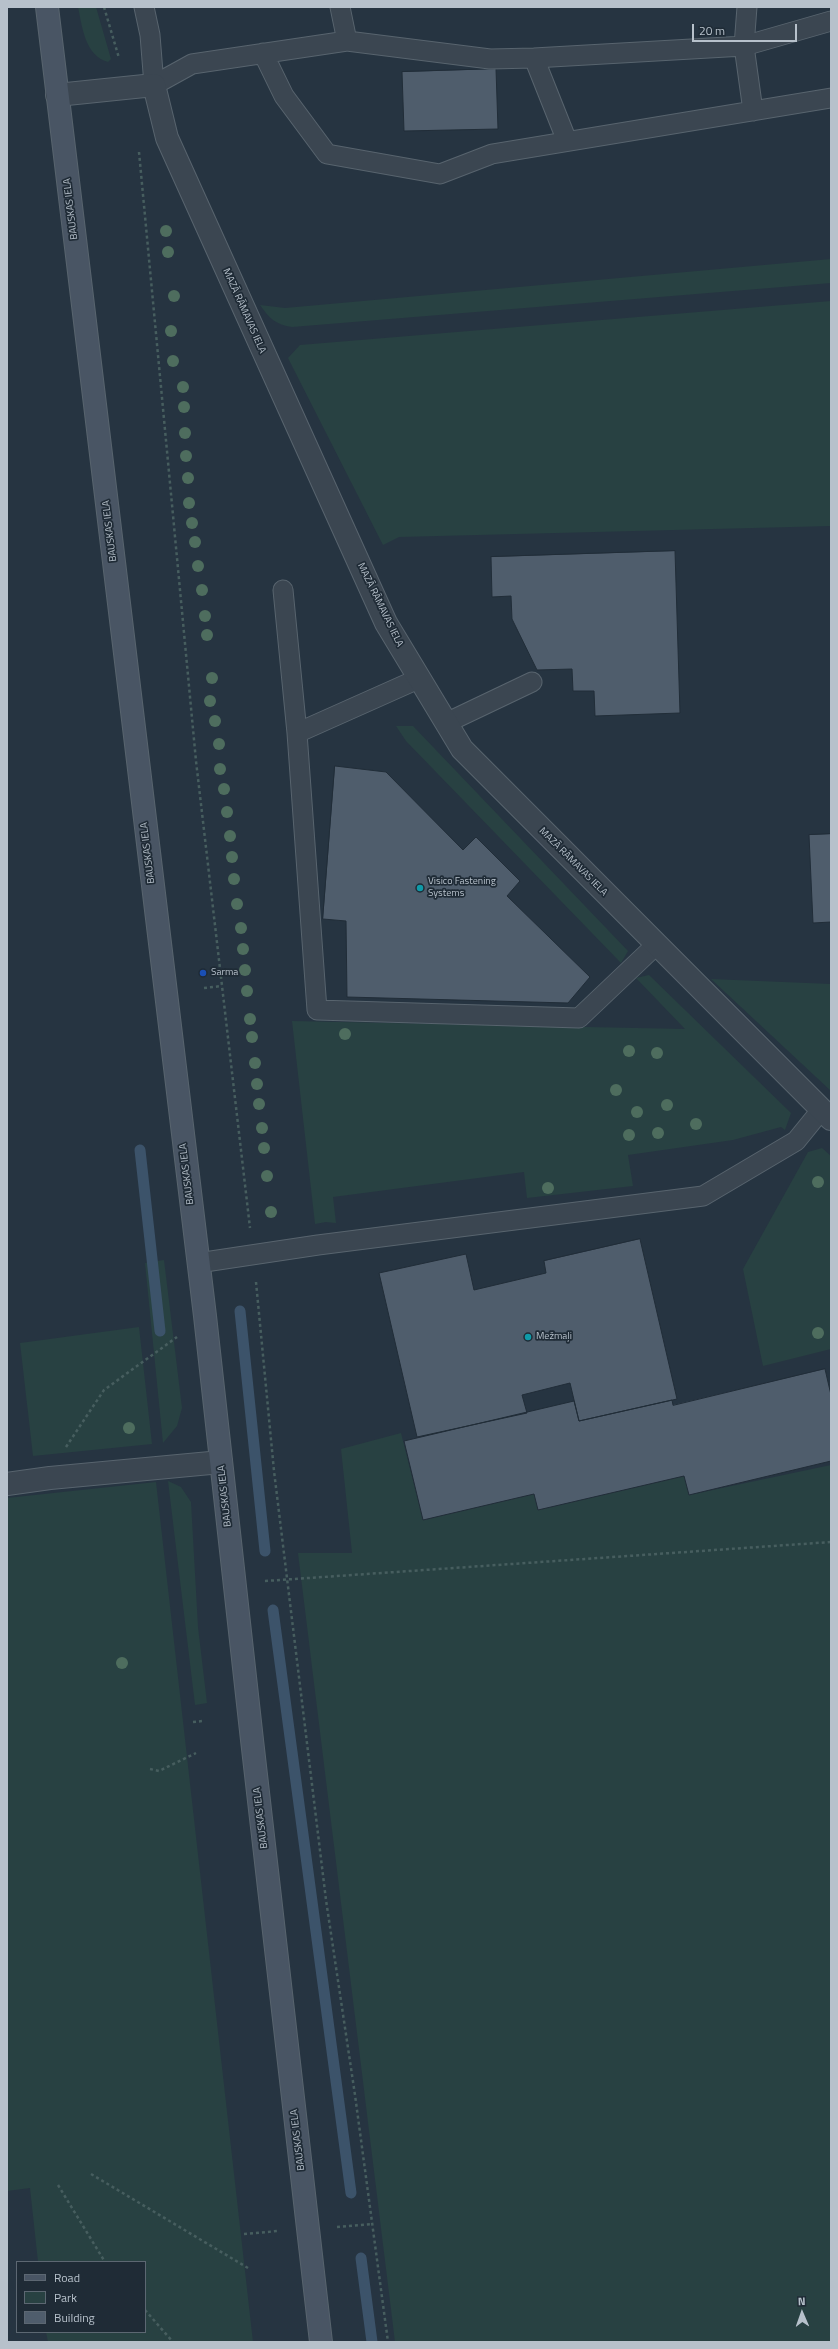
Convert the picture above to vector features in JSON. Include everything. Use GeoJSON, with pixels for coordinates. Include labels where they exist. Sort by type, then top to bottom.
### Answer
{"type":"FeatureCollection","features":[{"type":"Feature","properties":{"kind":"main road","name":"BAUSKAS IELA"},"geometry":{"type":"LineString","coordinates":[[47,7],[205,1316],[234,1584],[322,2342]]}},
{"type":"Feature","properties":{"kind":"street"},"geometry":{"type":"LineString","coordinates":[[57,95],[154,86]]}},
{"type":"Feature","properties":{"kind":"street","name":"MAZĀ RĀMAVAS IELA"},"geometry":{"type":"LineString","coordinates":[[154,86],[167,138],[386,623],[418,679],[462,749],[826,1114]]}},
{"type":"Feature","properties":{"kind":"street"},"geometry":{"type":"LineString","coordinates":[[7,1484],[50,1478],[221,1462]]}},
{"type":"Feature","properties":{"kind":"lane"},"geometry":{"type":"LineString","coordinates":[[144,7],[150,35],[154,86],[192,64],[347,41],[490,58],[534,58],[744,46],[831,21]]}},
{"type":"Feature","properties":{"kind":"lane"},"geometry":{"type":"LineString","coordinates":[[340,7],[347,41]]}},
{"type":"Feature","properties":{"kind":"lane"},"geometry":{"type":"LineString","coordinates":[[747,7],[744,46],[753,111]]}},
{"type":"Feature","properties":{"kind":"lane"},"geometry":{"type":"LineString","coordinates":[[263,53],[284,96],[326,154],[440,174],[492,154],[831,98]]}},
{"type":"Feature","properties":{"kind":"lane"},"geometry":{"type":"LineString","coordinates":[[534,58],[567,141]]}},
{"type":"Feature","properties":{"kind":"lane"},"geometry":{"type":"LineString","coordinates":[[283,590],[297,733],[317,1010],[579,1018],[656,945]]}},
{"type":"Feature","properties":{"kind":"lane"},"geometry":{"type":"LineString","coordinates":[[297,733],[418,679]]}},
{"type":"Feature","properties":{"kind":"lane"},"geometry":{"type":"LineString","coordinates":[[446,723],[532,682]]}},
{"type":"Feature","properties":{"kind":"lane"},"geometry":{"type":"LineString","coordinates":[[198,1263],[318,1245],[703,1196],[796,1141],[826,1114]]}},
{"type":"Feature","properties":{"kind":"path"},"geometry":{"type":"LineString","coordinates":[[104,7],[126,88]]}},
{"type":"Feature","properties":{"kind":"path"},"geometry":{"type":"LineString","coordinates":[[139,144],[196,761],[263,1343],[274,1471],[326,1900],[355,2095],[388,2342]]}},
{"type":"Feature","properties":{"kind":"path"},"geometry":{"type":"LineString","coordinates":[[204,988],[222,986]]}},
{"type":"Feature","properties":{"kind":"path"},"geometry":{"type":"LineString","coordinates":[[50,1478],[56,1463],[76,1430],[104,1390],[205,1316]]}},
{"type":"Feature","properties":{"kind":"path"},"geometry":{"type":"LineString","coordinates":[[234,1584],[287,1578],[831,1542]]}},
{"type":"Feature","properties":{"kind":"path"},"geometry":{"type":"LineString","coordinates":[[193,1722],[203,1721]]}},
{"type":"Feature","properties":{"kind":"path"},"geometry":{"type":"LineString","coordinates":[[150,1769],[159,1771],[196,1753]]}},
{"type":"Feature","properties":{"kind":"path"},"geometry":{"type":"LineString","coordinates":[[91,2174],[248,2268]]}},
{"type":"Feature","properties":{"kind":"path"},"geometry":{"type":"LineString","coordinates":[[58,2185],[104,2261]]}},
{"type":"Feature","properties":{"kind":"path"},"geometry":{"type":"LineString","coordinates":[[146,2311],[173,2342]]}},
{"type":"Feature","properties":{"kind":"green space"},"geometry":{"type":"Polygon","coordinates":[[[78,7],[96,7],[111,59],[108,62],[100,59],[89,47],[83,31],[78,7]]]}},
{"type":"Feature","properties":{"kind":"green space"},"geometry":{"type":"Polygon","coordinates":[[[831,259],[831,283],[292,327],[277,323],[260,305],[285,308],[831,259]]]}},
{"type":"Feature","properties":{"kind":"green space"},"geometry":{"type":"Polygon","coordinates":[[[831,301],[831,526],[399,537],[383,545],[288,358],[300,345],[831,301]]]}},
{"type":"Feature","properties":{"kind":"green space"},"geometry":{"type":"Polygon","coordinates":[[[396,726],[413,726],[628,951],[621,963],[406,741],[396,726]]]}},
{"type":"Feature","properties":{"kind":"green space"},"geometry":{"type":"Polygon","coordinates":[[[649,975],[791,1113],[785,1130],[781,1127],[733,1140],[628,1155],[633,1186],[527,1198],[524,1172],[333,1197],[336,1223],[326,1222],[315,1224],[292,1021],[685,1029],[636,978],[649,975]]]}},
{"type":"Feature","properties":{"kind":"green space"},"geometry":{"type":"Polygon","coordinates":[[[711,979],[831,984],[831,1091],[711,979]]]}},
{"type":"Feature","properties":{"kind":"green space"},"geometry":{"type":"Polygon","coordinates":[[[822,1148],[831,1156],[831,1349],[763,1366],[743,1269],[808,1152],[822,1148]]]}},
{"type":"Feature","properties":{"kind":"green space"},"geometry":{"type":"Polygon","coordinates":[[[164,1260],[182,1408],[177,1426],[163,1443],[145,1263],[164,1260]]]}},
{"type":"Feature","properties":{"kind":"green space"},"geometry":{"type":"Polygon","coordinates":[[[139,1327],[152,1444],[33,1456],[20,1343],[139,1327]]]}},
{"type":"Feature","properties":{"kind":"green space"},"geometry":{"type":"Polygon","coordinates":[[[401,1433],[423,1520],[534,1494],[538,1510],[684,1476],[689,1495],[831,1465],[831,2342],[395,2342],[298,1553],[352,1553],[341,1449],[401,1433]]]}},
{"type":"Feature","properties":{"kind":"green space"},"geometry":{"type":"Polygon","coordinates":[[[168,1481],[181,1487],[191,1502],[198,1627],[207,1703],[195,1705],[168,1481]]]}},
{"type":"Feature","properties":{"kind":"green space"},"geometry":{"type":"Polygon","coordinates":[[[156,1482],[253,2342],[48,2342],[46,2333],[146,2333],[146,2261],[38,2261],[30,2188],[7,2191],[7,1498],[156,1482]]]}},
{"type":"Feature","properties":{"kind":"building"},"geometry":{"type":"Polygon","coordinates":[[[496,69],[498,129],[404,131],[402,72],[496,69]]]}},
{"type":"Feature","properties":{"kind":"building"},"geometry":{"type":"Polygon","coordinates":[[[675,551],[680,713],[595,716],[594,691],[573,691],[572,669],[537,670],[512,619],[511,596],[492,597],[491,557],[675,551]]]}},
{"type":"Feature","properties":{"kind":"building","name":"Visico Fastening Systems"},"geometry":{"type":"Polygon","coordinates":[[[335,766],[386,772],[463,850],[476,837],[520,881],[507,896],[590,977],[568,1003],[347,997],[346,921],[323,919],[335,766]]]}},
{"type":"Feature","properties":{"kind":"building"},"geometry":{"type":"Polygon","coordinates":[[[831,834],[831,922],[813,923],[809,835],[831,834]]]}},
{"type":"Feature","properties":{"kind":"building","name":"Mežmaļi"},"geometry":{"type":"Polygon","coordinates":[[[640,1239],[677,1399],[579,1421],[570,1383],[522,1395],[527,1413],[417,1437],[379,1273],[466,1254],[474,1290],[546,1273],[544,1261],[640,1239]]]}},
{"type":"Feature","properties":{"kind":"building"},"geometry":{"type":"Polygon","coordinates":[[[825,1369],[831,1395],[831,1461],[689,1495],[684,1476],[538,1510],[534,1494],[423,1520],[404,1441],[574,1401],[579,1421],[672,1400],[673,1405],[825,1369]]]}},
{"type":"Feature","properties":{"kind":"waterway"},"geometry":{"type":"LineString","coordinates":[[140,1150],[160,1331]]}},
{"type":"Feature","properties":{"kind":"waterway"},"geometry":{"type":"LineString","coordinates":[[240,1311],[265,1551]]}},
{"type":"Feature","properties":{"kind":"waterway"},"geometry":{"type":"LineString","coordinates":[[273,1610],[351,2193]]}},
{"type":"Feature","properties":{"kind":"waterway"},"geometry":{"type":"LineString","coordinates":[[361,2258],[372,2342]]}},
{"type":"Feature","properties":{"kind":"place","name":"Visico Fastening Systems"},"geometry":{"type":"Point","coordinates":[420,888]}},
{"type":"Feature","properties":{"kind":"place","name":"Sarma"},"geometry":{"type":"Point","coordinates":[203,973]}},
{"type":"Feature","properties":{"kind":"place","name":"Mežmaļi"},"geometry":{"type":"Point","coordinates":[528,1337]}}]}
